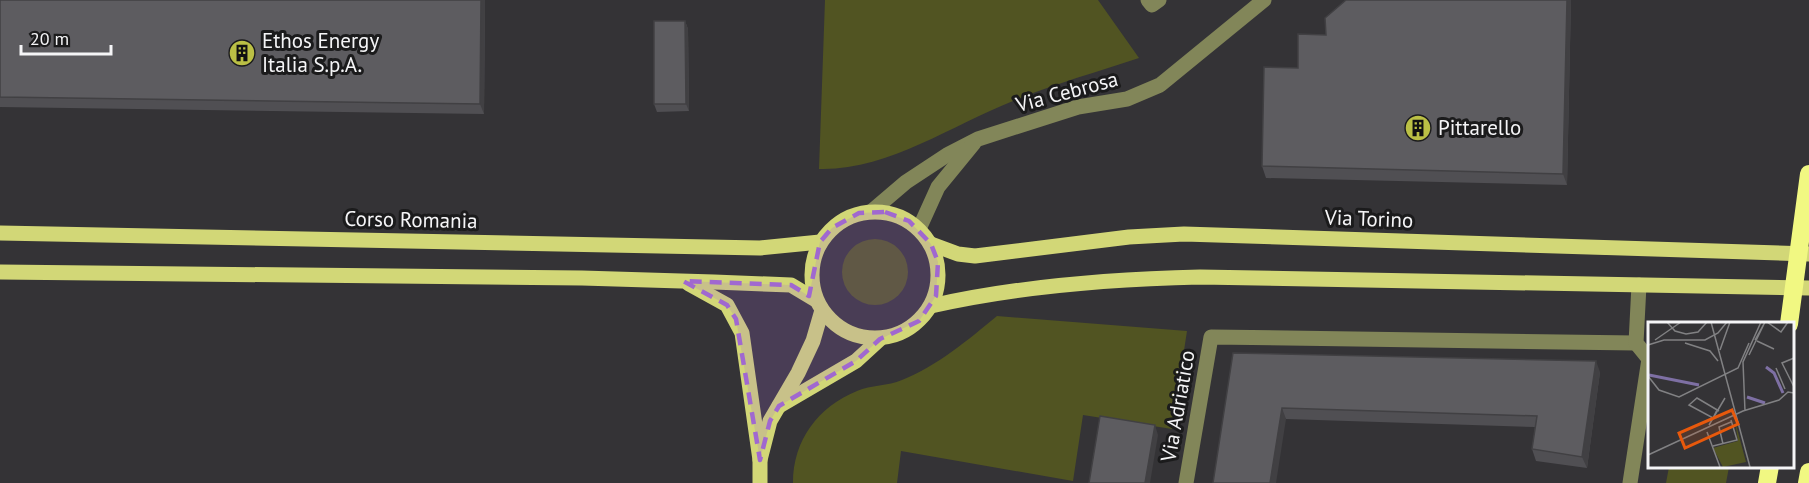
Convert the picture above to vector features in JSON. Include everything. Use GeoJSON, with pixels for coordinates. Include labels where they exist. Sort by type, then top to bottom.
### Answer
{"type":"FeatureCollection","features":[{"type":"Feature","properties":{"kind":"highway"},"geometry":{"type":"LineString","coordinates":[[1789,322],[1809,174]]}},
{"type":"Feature","properties":{"kind":"highway"},"geometry":{"type":"LineString","coordinates":[[1767,483],[1770,468]]}},
{"type":"Feature","properties":{"kind":"highway"},"geometry":{"type":"LineString","coordinates":[[1807,483],[1809,471]]}},
{"type":"Feature","properties":{"kind":"main road"},"geometry":{"type":"LineString","coordinates":[[872,211],[897,215],[919,229],[931,244],[939,273],[931,306],[919,321],[902,333],[880,339],[847,332],[829,319],[819,305],[811,279],[813,261],[820,242],[832,228],[848,217],[872,211]]}},
{"type":"Feature","properties":{"kind":"main road","name":"Corso Romania"},"geometry":{"type":"LineString","coordinates":[[0,233],[760,248],[820,242]]}},
{"type":"Feature","properties":{"kind":"main road","name":"Via Torino"},"geometry":{"type":"LineString","coordinates":[[931,244],[958,254],[975,256],[1130,237],[1184,234],[1809,254]]}},
{"type":"Feature","properties":{"kind":"main road"},"geometry":{"type":"LineString","coordinates":[[0,272],[683,281],[791,285],[819,305]]}},
{"type":"Feature","properties":{"kind":"main road"},"geometry":{"type":"LineString","coordinates":[[931,306],[970,297],[1135,278],[1809,288]]}},
{"type":"Feature","properties":{"kind":"main road"},"geometry":{"type":"LineString","coordinates":[[683,281],[727,305],[742,333],[760,460],[759,483]]}},
{"type":"Feature","properties":{"kind":"main road"},"geometry":{"type":"LineString","coordinates":[[760,460],[770,421],[813,341],[819,305]]}},
{"type":"Feature","properties":{"kind":"main road"},"geometry":{"type":"LineString","coordinates":[[779,406],[856,361],[880,339]]}},
{"type":"Feature","properties":{"kind":"street"},"geometry":{"type":"LineString","coordinates":[[1148,0],[1152,5],[1159,0]]}},
{"type":"Feature","properties":{"kind":"street","name":"Via Cebrosa"},"geometry":{"type":"LineString","coordinates":[[872,211],[906,182],[946,154],[978,138],[1078,107],[1127,99],[1160,85],[1264,0]]}},
{"type":"Feature","properties":{"kind":"street"},"geometry":{"type":"LineString","coordinates":[[919,229],[938,188],[978,138]]}},
{"type":"Feature","properties":{"kind":"street"},"geometry":{"type":"LineString","coordinates":[[1639,285],[1636,343],[1648,357]]}},
{"type":"Feature","properties":{"kind":"street","name":"Via Adriatico"},"geometry":{"type":"LineString","coordinates":[[1186,483],[1211,337],[1636,343]]}},
{"type":"Feature","properties":{"kind":"street"},"geometry":{"type":"LineString","coordinates":[[1630,483],[1648,371]]}},
{"type":"Feature","properties":{"kind":"highlighted area"},"geometry":{"type":"Polygon","coordinates":[[[885,212],[909,221],[931,244],[938,262],[936,296],[919,321],[880,339],[856,361],[779,406],[770,421],[760,460],[736,319],[727,305],[683,281],[791,285],[809,296],[820,242],[832,228],[859,213],[885,212]]]}},
{"type":"Feature","properties":{"kind":"green space"},"geometry":{"type":"Polygon","coordinates":[[[825,0],[1098,0],[1139,58],[1028,95],[894,155],[844,168],[819,169],[825,0]]]}},
{"type":"Feature","properties":{"kind":"green space"},"geometry":{"type":"Polygon","coordinates":[[[875,239],[888,242],[898,249],[905,259],[908,272],[905,285],[898,295],[888,302],[875,305],[862,302],[852,295],[845,285],[842,272],[845,259],[852,249],[862,242],[875,239]]]}},
{"type":"Feature","properties":{"kind":"green space"},"geometry":{"type":"Polygon","coordinates":[[[997,316],[1187,331],[1172,429],[1083,415],[1073,481],[901,451],[897,483],[793,483],[794,467],[803,439],[810,427],[831,406],[857,391],[897,382],[928,367],[997,316]]]}},
{"type":"Feature","properties":{"kind":"green space"},"geometry":{"type":"Polygon","coordinates":[[[1669,468],[1729,468],[1726,483],[1666,483],[1669,468]]]}},
{"type":"Feature","properties":{"kind":"building","name":"Ethos Energy Italia S.p.A."},"geometry":{"type":"Polygon","coordinates":[[[0,0],[481,0],[480,104],[0,97],[0,0]]]}},
{"type":"Feature","properties":{"kind":"building","name":"Pittarello"},"geometry":{"type":"Polygon","coordinates":[[[1346,0],[1567,0],[1563,174],[1262,166],[1264,67],[1298,68],[1298,34],[1326,35],[1325,18],[1346,0]]]}},
{"type":"Feature","properties":{"kind":"building"},"geometry":{"type":"Polygon","coordinates":[[[654,21],[685,21],[686,104],[654,104],[654,21]]]}},
{"type":"Feature","properties":{"kind":"building"},"geometry":{"type":"Polygon","coordinates":[[[1233,353],[1596,361],[1582,457],[1532,449],[1537,416],[1282,408],[1270,483],[1213,483],[1233,353]]]}},
{"type":"Feature","properties":{"kind":"building"},"geometry":{"type":"Polygon","coordinates":[[[1100,416],[1155,425],[1145,483],[1089,483],[1100,416]]]}},
{"type":"Feature","properties":{"kind":"place","name":"Ethos Energy Italia S.p.A."},"geometry":{"type":"Point","coordinates":[242,53]}},
{"type":"Feature","properties":{"kind":"place","name":"Pittarello"},"geometry":{"type":"Point","coordinates":[1418,128]}}]}
